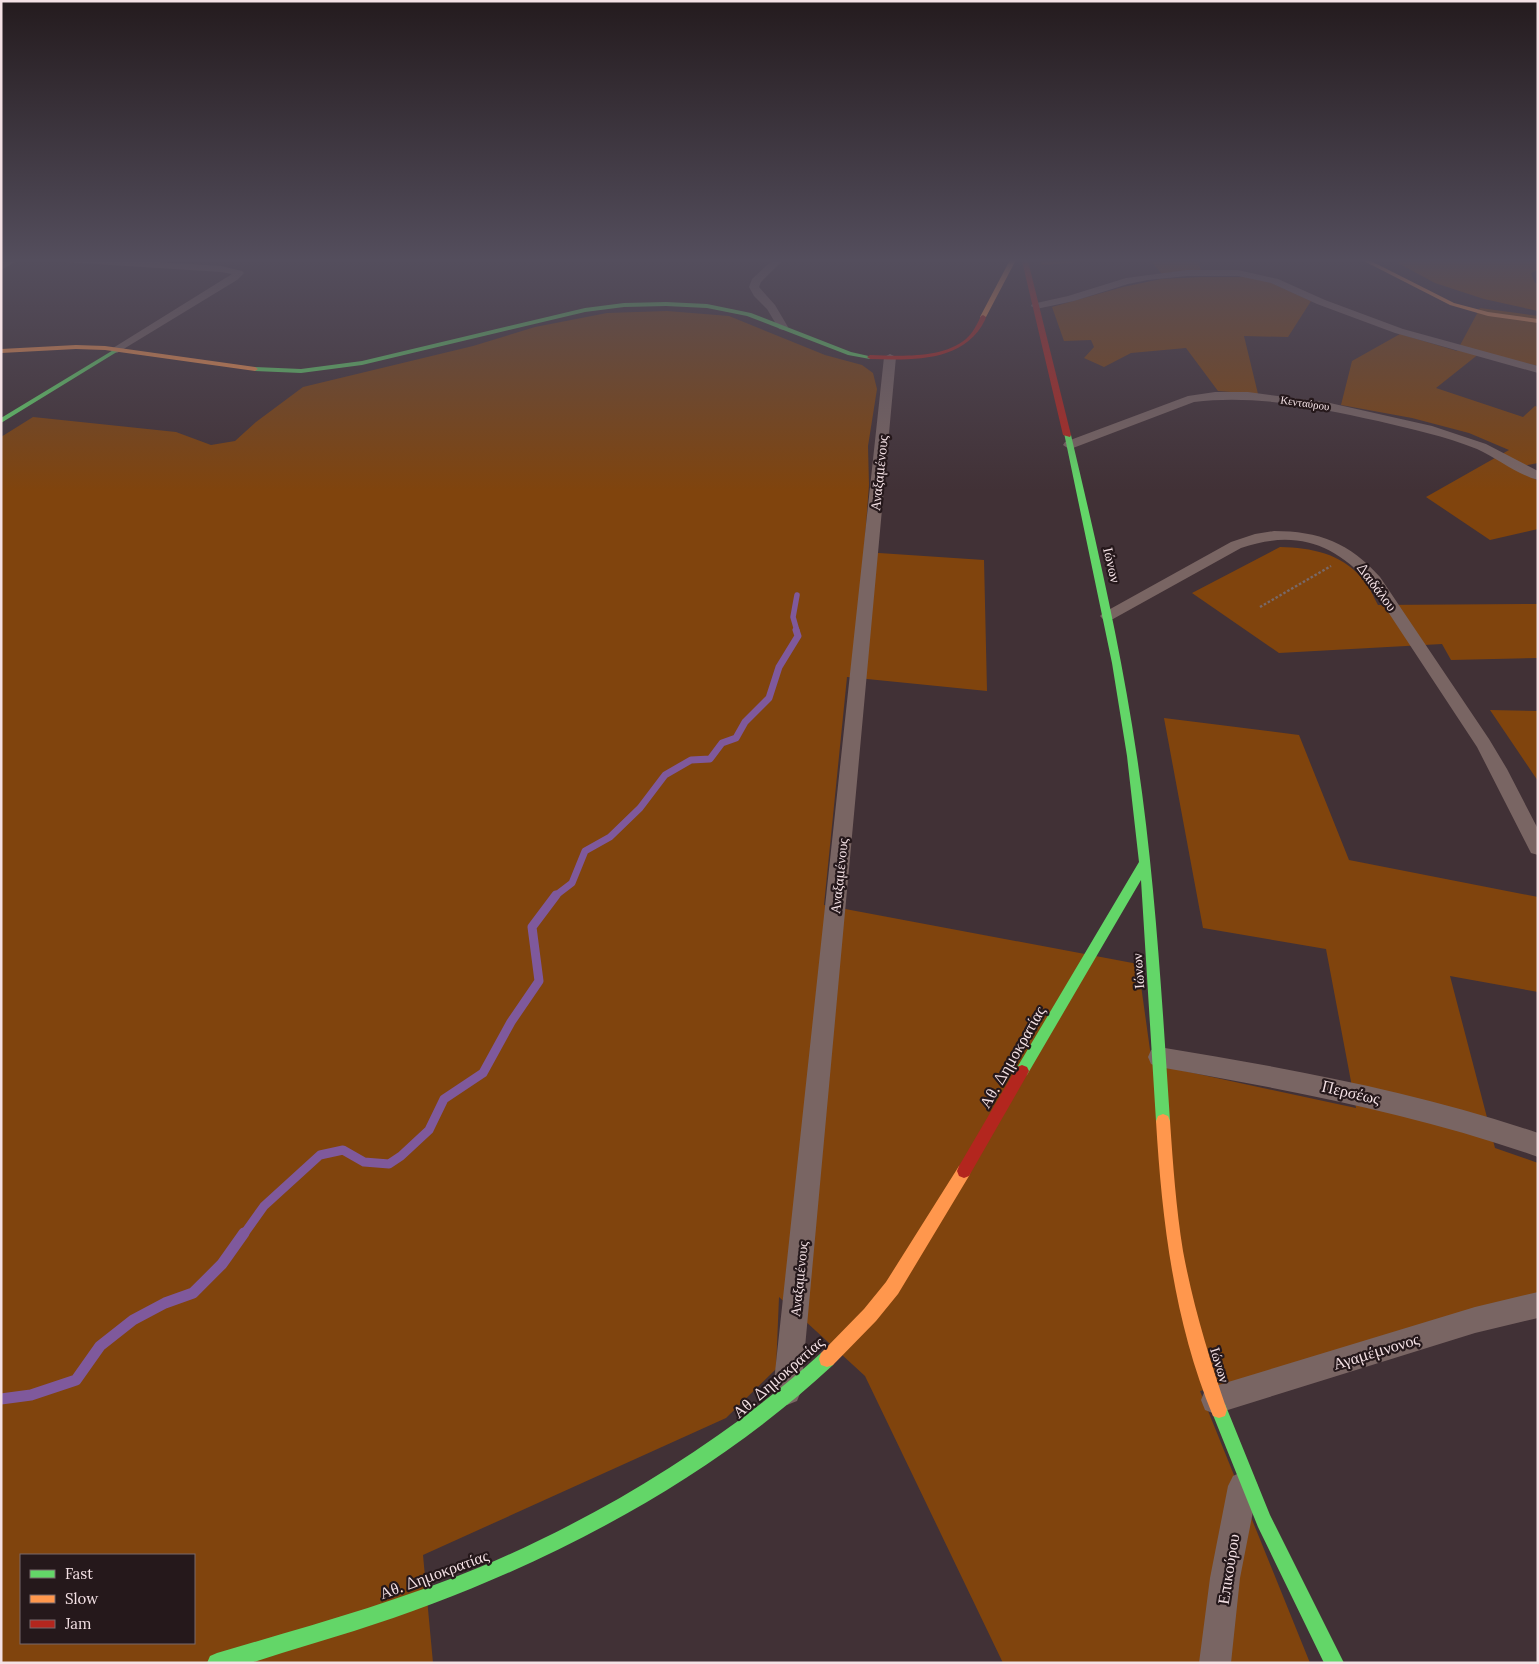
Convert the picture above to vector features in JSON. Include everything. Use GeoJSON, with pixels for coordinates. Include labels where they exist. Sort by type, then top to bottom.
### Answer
{"type":"FeatureCollection","features":[{"type":"Feature","properties":{"kind":"street"},"geometry":{"type":"LineString","coordinates":[[1,421],[140,336]]}},
{"type":"Feature","properties":{"kind":"street"},"geometry":{"type":"LineString","coordinates":[[1,351],[82,347],[274,371],[312,371],[362,363],[477,336]]}},
{"type":"Feature","properties":{"kind":"street"},"geometry":{"type":"LineString","coordinates":[[805,336],[844,352],[890,358],[950,350],[965,342],[971,336]]}},
{"type":"Feature","properties":{"kind":"street","name":"Ιώνων"},"geometry":{"type":"LineString","coordinates":[[1043,336],[1108,616],[1132,758],[1144,862],[1160,1057],[1166,1174],[1179,1273],[1215,1400],[1245,1476],[1278,1550],[1334,1663]]}},
{"type":"Feature","properties":{"kind":"street"},"geometry":{"type":"LineString","coordinates":[[1414,336],[1538,370]]}},
{"type":"Feature","properties":{"kind":"street","name":"Αναξαμένους"},"geometry":{"type":"LineString","coordinates":[[787,1395],[890,358]]}},
{"type":"Feature","properties":{"kind":"street","name":"Κενταύρου"},"geometry":{"type":"LineString","coordinates":[[1069,445],[1192,399],[1215,396],[1248,396],[1351,411],[1432,430],[1482,447],[1538,476]]}},
{"type":"Feature","properties":{"kind":"street","name":"Δαιδάλου"},"geometry":{"type":"LineString","coordinates":[[1108,616],[1236,545],[1256,538],[1285,535],[1315,539],[1334,545],[1358,561],[1375,580],[1483,744],[1501,774],[1538,848]]}},
{"type":"Feature","properties":{"kind":"street","name":"Αθ. Δημοκρατίας"},"geometry":{"type":"LineString","coordinates":[[217,1663],[408,1603],[484,1575],[586,1526],[650,1489],[747,1426],[787,1395],[831,1354],[892,1288],[920,1245],[1144,862]]}},
{"type":"Feature","properties":{"kind":"street","name":"Περσέως"},"geometry":{"type":"LineString","coordinates":[[1160,1057],[1315,1084],[1365,1095],[1472,1123],[1538,1145]]}},
{"type":"Feature","properties":{"kind":"street","name":"Αγαμέμνονος"},"geometry":{"type":"LineString","coordinates":[[1215,1400],[1475,1320],[1538,1306]]}},
{"type":"Feature","properties":{"kind":"street","name":"Επικούρου"},"geometry":{"type":"LineString","coordinates":[[1215,1663],[1225,1578],[1245,1476]]}},
{"type":"Feature","properties":{"kind":"path"},"geometry":{"type":"LineString","coordinates":[[1260,606],[1336,563],[1358,561]]}},
{"type":"Feature","properties":{"kind":"shaded area"},"geometry":{"type":"Polygon","coordinates":[[[507,336],[777,336],[825,355],[862,365],[873,373],[877,389],[868,446],[869,485],[864,552],[984,560],[987,691],[847,677],[824,905],[1138,964],[1152,1064],[1356,1108],[1326,949],[1203,928],[1164,718],[1299,735],[1349,860],[1538,897],[1538,992],[1450,976],[1495,1148],[1538,1163],[1538,1316],[1200,1391],[1310,1663],[1003,1663],[865,1376],[779,1297],[776,1369],[726,1418],[423,1555],[433,1663],[1,1663],[1,437],[33,417],[176,432],[211,445],[235,441],[256,422],[303,387],[473,346],[507,336]]]}},
{"type":"Feature","properties":{"kind":"shaded area"},"geometry":{"type":"Polygon","coordinates":[[[1062,336],[1289,336],[1244,336],[1258,394],[1218,391],[1186,348],[1131,353],[1104,367],[1084,358],[1094,347],[1091,340],[1064,341],[1062,336]]]}},
{"type":"Feature","properties":{"kind":"shaded area"},"geometry":{"type":"Polygon","coordinates":[[[1397,336],[1406,336],[1457,351],[1465,336],[1538,336],[1538,366],[1480,353],[1436,388],[1523,417],[1535,406],[1538,407],[1538,463],[1518,467],[1538,481],[1538,529],[1490,540],[1426,497],[1509,450],[1469,433],[1412,418],[1341,405],[1352,361],[1397,336]]]}},
{"type":"Feature","properties":{"kind":"shaded area"},"geometry":{"type":"Polygon","coordinates":[[[1280,547],[1314,551],[1335,557],[1364,581],[1378,605],[1538,604],[1538,658],[1451,660],[1442,644],[1279,653],[1192,593],[1280,547]]]}},
{"type":"Feature","properties":{"kind":"shaded area"},"geometry":{"type":"Polygon","coordinates":[[[1490,710],[1538,711],[1538,781],[1490,710]]]}},
{"type":"Feature","properties":{"kind":"waterway"},"geometry":{"type":"LineString","coordinates":[[797,595],[793,617],[797,631]]}},
{"type":"Feature","properties":{"kind":"waterway"},"geometry":{"type":"LineString","coordinates":[[556,896],[572,883],[585,851],[610,837],[640,808],[665,775],[691,760],[710,759],[722,743],[736,738],[745,722],[769,698],[779,667],[798,636],[796,630]]}},
{"type":"Feature","properties":{"kind":"waterway"},"geometry":{"type":"LineString","coordinates":[[244,1234],[264,1206],[320,1155],[343,1150],[364,1162],[389,1164],[401,1156],[429,1130],[444,1099],[483,1073],[511,1022],[539,981],[532,927],[556,896]]}},
{"type":"Feature","properties":{"kind":"waterway"},"geometry":{"type":"LineString","coordinates":[[1,1399],[31,1395],[76,1380],[100,1346],[133,1320],[165,1303],[193,1293],[222,1264],[244,1233]]}},
{"type":"Feature","properties":{"kind":"traffic: fast"},"geometry":{"type":"LineString","coordinates":[[255,369],[301,371],[362,363],[477,336]]}},
{"type":"Feature","properties":{"kind":"traffic: fast"},"geometry":{"type":"LineString","coordinates":[[804,336],[850,354],[870,357]]}},
{"type":"Feature","properties":{"kind":"traffic: fast"},"geometry":{"type":"LineString","coordinates":[[1,421],[117,350]]}},
{"type":"Feature","properties":{"kind":"traffic: fast"},"geometry":{"type":"LineString","coordinates":[[1067,435],[1108,617],[1132,756],[1143,842],[1150,922],[1163,1121]]}},
{"type":"Feature","properties":{"kind":"traffic: fast"},"geometry":{"type":"LineString","coordinates":[[1022,1071],[1145,862]]}},
{"type":"Feature","properties":{"kind":"traffic: fast"},"geometry":{"type":"LineString","coordinates":[[217,1663],[422,1599],[514,1562],[545,1547],[634,1498],[710,1450],[779,1401],[827,1359]]}},
{"type":"Feature","properties":{"kind":"traffic: fast"},"geometry":{"type":"LineString","coordinates":[[1219,1410],[1264,1521],[1334,1663]]}},
{"type":"Feature","properties":{"kind":"traffic: slow"},"geometry":{"type":"LineString","coordinates":[[1,351],[76,347],[105,348],[255,369]]}},
{"type":"Feature","properties":{"kind":"traffic: slow"},"geometry":{"type":"LineString","coordinates":[[1163,1121],[1170,1215],[1179,1270],[1196,1341],[1219,1410]]}},
{"type":"Feature","properties":{"kind":"traffic: slow"},"geometry":{"type":"LineString","coordinates":[[827,1359],[870,1315],[892,1288],[964,1171]]}},
{"type":"Feature","properties":{"kind":"traffic: jam"},"geometry":{"type":"LineString","coordinates":[[870,357],[935,354],[959,346],[972,336]]}},
{"type":"Feature","properties":{"kind":"traffic: jam"},"geometry":{"type":"LineString","coordinates":[[1043,336],[1067,435]]}},
{"type":"Feature","properties":{"kind":"traffic: jam"},"geometry":{"type":"LineString","coordinates":[[964,1171],[1022,1071]]}}]}
